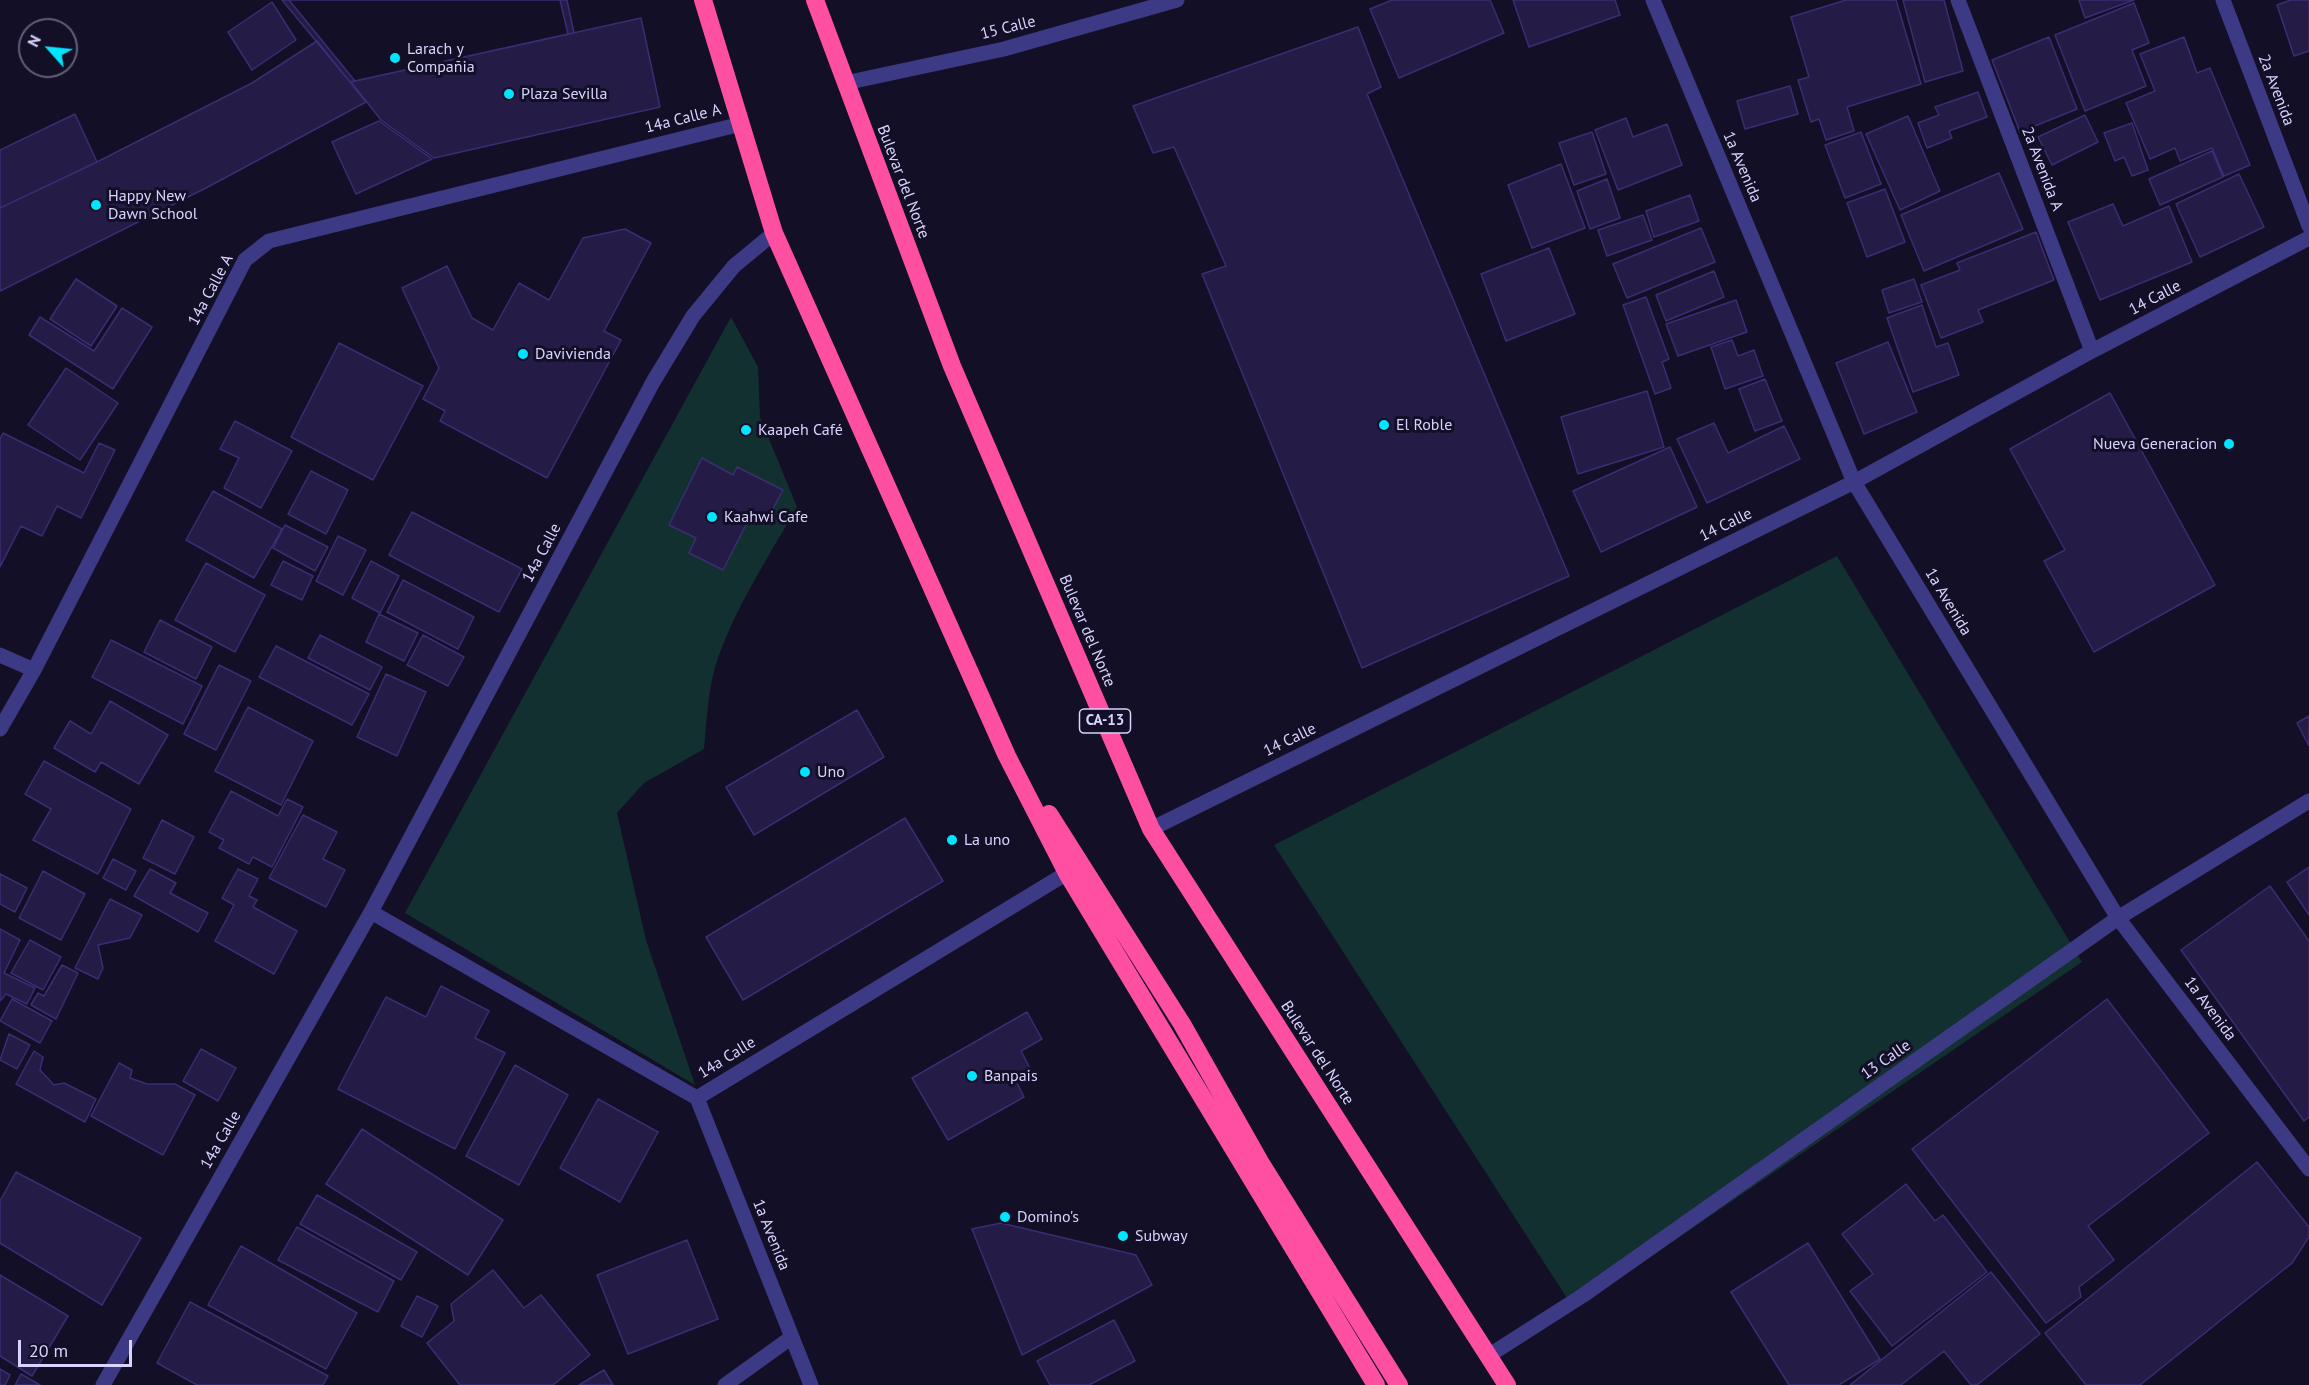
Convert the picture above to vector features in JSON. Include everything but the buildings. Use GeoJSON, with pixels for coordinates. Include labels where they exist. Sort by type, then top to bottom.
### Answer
{"type":"FeatureCollection","features":[{"type":"Feature","properties":{"kind":"highway"},"geometry":{"type":"LineString","coordinates":[[703,0],[774,233],[994,726],[1067,873],[1376,1385]]}},
{"type":"Feature","properties":{"kind":"highway","name":"Bulevar del Norte"},"geometry":{"type":"LineString","coordinates":[[815,0],[952,366],[1151,829],[1507,1385]]}},
{"type":"Feature","properties":{"kind":"highway"},"geometry":{"type":"LineString","coordinates":[[994,726],[1182,1024],[1260,1162],[1399,1385]]}},
{"type":"Feature","properties":{"kind":"street","name":"15 Calle"},"geometry":{"type":"LineString","coordinates":[[845,83],[1004,49],[1177,0]]}},
{"type":"Feature","properties":{"kind":"street","name":"1a Avenida"},"geometry":{"type":"LineString","coordinates":[[1653,0],[1854,482],[2118,918],[2309,1169]]}},
{"type":"Feature","properties":{"kind":"street","name":"2a Avenida A"},"geometry":{"type":"LineString","coordinates":[[1958,0],[2092,351]]}},
{"type":"Feature","properties":{"kind":"street","name":"2a Avenida"},"geometry":{"type":"LineString","coordinates":[[2223,0],[2309,226]]}},
{"type":"Feature","properties":{"kind":"street","name":"14a Calle A"},"geometry":{"type":"LineString","coordinates":[[0,729],[34,670],[245,261],[269,240],[741,123]]}},
{"type":"Feature","properties":{"kind":"street","name":"14a Calle"},"geometry":{"type":"LineString","coordinates":[[103,1385],[371,912],[659,372],[693,316],[720,282],[734,266],[774,233]]}},
{"type":"Feature","properties":{"kind":"street","name":"14 Calle"},"geometry":{"type":"LineString","coordinates":[[1151,829],[1854,482],[2092,351],[2309,238]]}},
{"type":"Feature","properties":{"kind":"street"},"geometry":{"type":"LineString","coordinates":[[0,654],[34,670]]}},
{"type":"Feature","properties":{"kind":"street","name":"13 Calle"},"geometry":{"type":"LineString","coordinates":[[1488,1356],[1582,1296],[2118,918],[2309,801]]}},
{"type":"Feature","properties":{"kind":"street","name":"14a Calle"},"geometry":{"type":"LineString","coordinates":[[371,912],[697,1098],[1067,873]]}},
{"type":"Feature","properties":{"kind":"street","name":"1a Avenida"},"geometry":{"type":"LineString","coordinates":[[697,1098],[811,1385]]}},
{"type":"Feature","properties":{"kind":"street"},"geometry":{"type":"LineString","coordinates":[[725,1385],[792,1337]]}},
{"type":"Feature","properties":{"kind":"green space"},"geometry":{"type":"Polygon","coordinates":[[[731,317],[758,367],[760,417],[797,507],[744,600],[718,658],[710,691],[704,749],[644,783],[617,813],[646,940],[695,1085],[405,913],[731,317]]]}},
{"type":"Feature","properties":{"kind":"green space"},"geometry":{"type":"Polygon","coordinates":[[[1837,556],[2082,962],[1574,1309],[1274,845],[1837,556]]]}},
{"type":"Feature","properties":{"kind":"place","name":"Larach y Compañia"},"geometry":{"type":"Point","coordinates":[395,58]}},
{"type":"Feature","properties":{"kind":"place","name":"Plaza Sevilla"},"geometry":{"type":"Point","coordinates":[509,94]}},
{"type":"Feature","properties":{"kind":"place","name":"Happy New Dawn School"},"geometry":{"type":"Point","coordinates":[96,205]}},
{"type":"Feature","properties":{"kind":"place","name":"Davivienda"},"geometry":{"type":"Point","coordinates":[523,354]}},
{"type":"Feature","properties":{"kind":"place","name":"El Roble"},"geometry":{"type":"Point","coordinates":[1384,425]}},
{"type":"Feature","properties":{"kind":"place","name":"Kaapeh Café"},"geometry":{"type":"Point","coordinates":[746,430]}},
{"type":"Feature","properties":{"kind":"place","name":"Nueva Generacion"},"geometry":{"type":"Point","coordinates":[2229,444]}},
{"type":"Feature","properties":{"kind":"place","name":"Kaahwi Cafe"},"geometry":{"type":"Point","coordinates":[712,517]}},
{"type":"Feature","properties":{"kind":"place","name":"Uno"},"geometry":{"type":"Point","coordinates":[805,772]}},
{"type":"Feature","properties":{"kind":"place","name":"La uno"},"geometry":{"type":"Point","coordinates":[952,840]}},
{"type":"Feature","properties":{"kind":"place","name":"Banpais"},"geometry":{"type":"Point","coordinates":[972,1076]}},
{"type":"Feature","properties":{"kind":"place","name":"Domino's"},"geometry":{"type":"Point","coordinates":[1005,1217]}},
{"type":"Feature","properties":{"kind":"place","name":"Subway"},"geometry":{"type":"Point","coordinates":[1123,1236]}}]}
